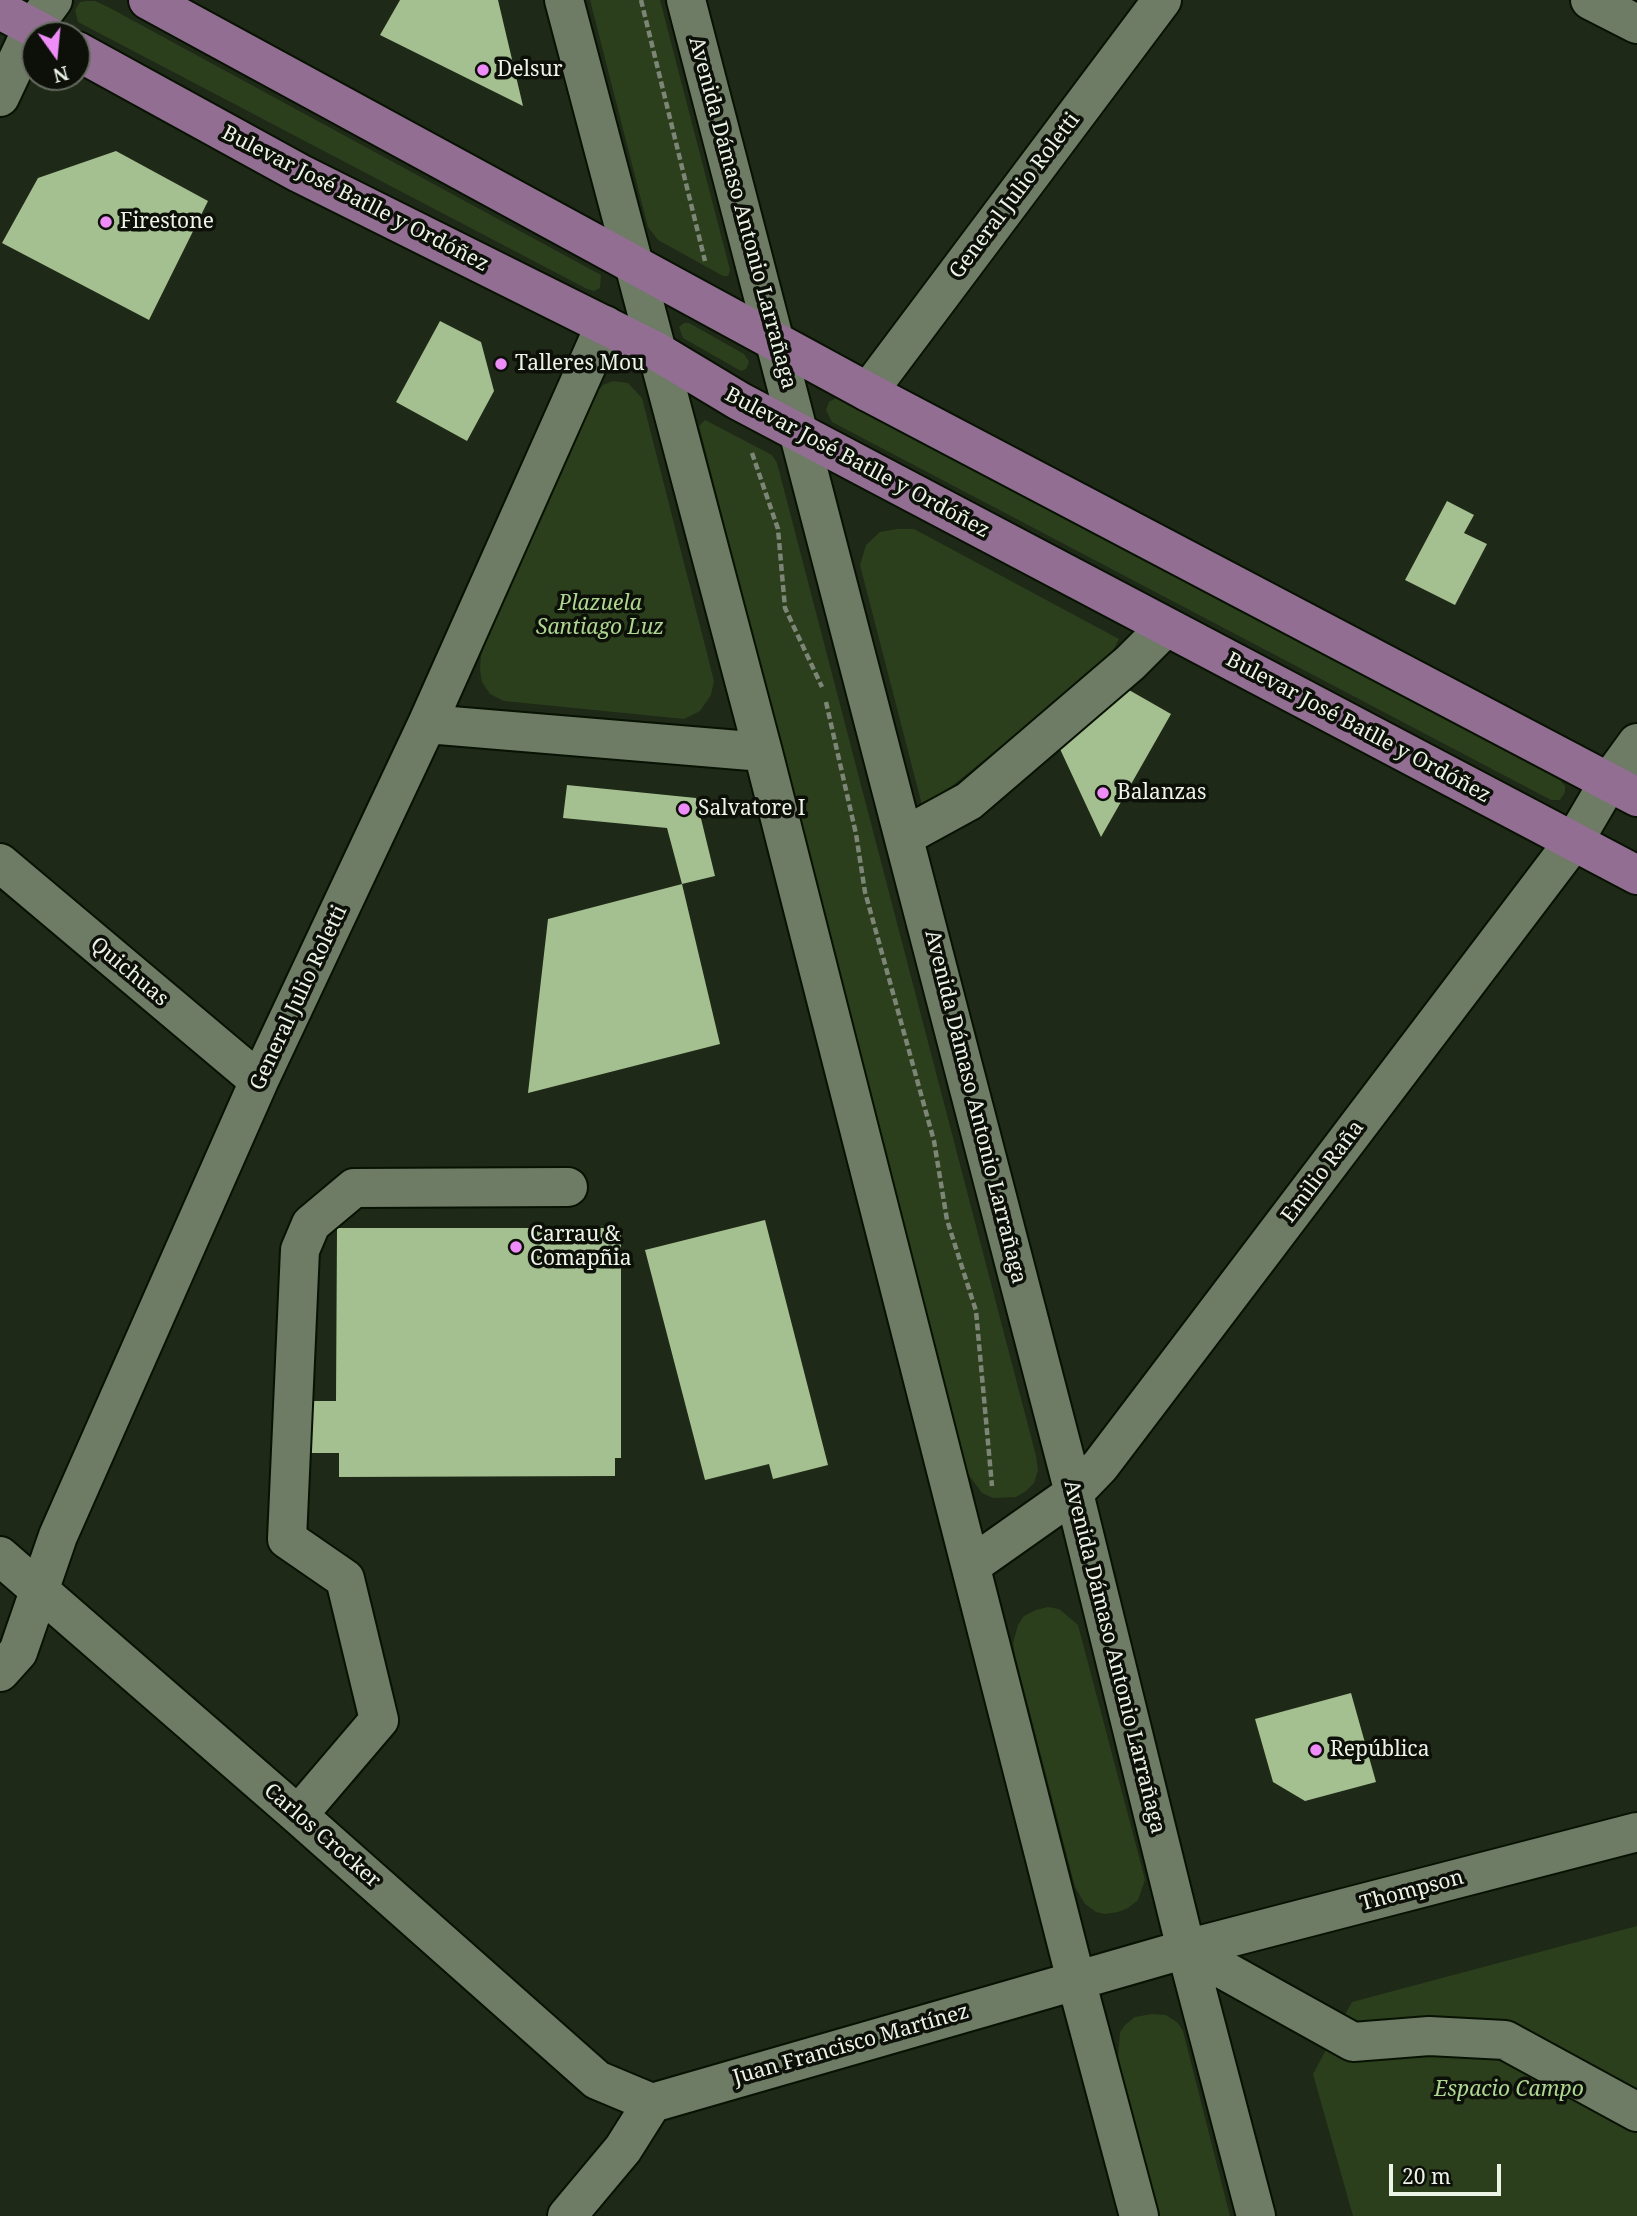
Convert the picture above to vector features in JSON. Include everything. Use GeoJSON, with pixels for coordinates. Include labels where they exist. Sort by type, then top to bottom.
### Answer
{"type":"FeatureCollection","features":[{"type":"Feature","properties":{"kind":"main road"},"geometry":{"type":"LineString","coordinates":[[148,0],[868,392],[1622,790]]}},
{"type":"Feature","properties":{"kind":"main road"},"geometry":{"type":"LineString","coordinates":[[0,10],[45,21]]}},
{"type":"Feature","properties":{"kind":"main road","name":"Bulevar José Batlle y Ordóñez"},"geometry":{"type":"LineString","coordinates":[[91,59],[299,173],[656,351],[739,401],[1637,875]]}},
{"type":"Feature","properties":{"kind":"street"},"geometry":{"type":"LineString","coordinates":[[565,0],[632,263],[764,752],[1076,1980],[1139,2216]]}},
{"type":"Feature","properties":{"kind":"street","name":"Avenida Dámaso Antonio Larrañaga"},"geometry":{"type":"LineString","coordinates":[[686,0],[1074,1493],[1186,1949],[1256,2216]]}},
{"type":"Feature","properties":{"kind":"street","name":"General Julio Roletti"},"geometry":{"type":"LineString","coordinates":[[868,392],[1161,0]]}},
{"type":"Feature","properties":{"kind":"street"},"geometry":{"type":"LineString","coordinates":[[1590,0],[1637,24]]}},
{"type":"Feature","properties":{"kind":"street"},"geometry":{"type":"LineString","coordinates":[[0,62],[21,43]]}},
{"type":"Feature","properties":{"kind":"street"},"geometry":{"type":"LineString","coordinates":[[0,97],[21,62]]}},
{"type":"Feature","properties":{"kind":"street","name":"General Julio Roletti"},"geometry":{"type":"LineString","coordinates":[[0,1672],[18,1652],[58,1536],[259,1082],[427,724],[605,325]]}},
{"type":"Feature","properties":{"kind":"street"},"geometry":{"type":"LineString","coordinates":[[905,836],[969,802],[1130,663],[1166,627]]}},
{"type":"Feature","properties":{"kind":"street"},"geometry":{"type":"LineString","coordinates":[[427,724],[764,752]]}},
{"type":"Feature","properties":{"kind":"street","name":"Emilio Raña"},"geometry":{"type":"LineString","coordinates":[[972,1565],[1074,1493],[1100,1465],[1574,841],[1622,790],[1637,743]]}},
{"type":"Feature","properties":{"kind":"street","name":"Quichuas"},"geometry":{"type":"LineString","coordinates":[[0,863],[259,1082]]}},
{"type":"Feature","properties":{"kind":"street"},"geometry":{"type":"LineString","coordinates":[[298,1815],[379,1720],[345,1580],[287,1539],[300,1250],[311,1224],[354,1188],[568,1186]]}},
{"type":"Feature","properties":{"kind":"street","name":"Carlos Crocker"},"geometry":{"type":"LineString","coordinates":[[0,1556],[597,2080],[652,2103]]}},
{"type":"Feature","properties":{"kind":"street","name":"Thompson"},"geometry":{"type":"LineString","coordinates":[[1186,1949],[1637,1832]]}},
{"type":"Feature","properties":{"kind":"street"},"geometry":{"type":"LineString","coordinates":[[1186,1949],[1353,2042],[1429,2036],[1505,2040],[1637,2112]]}},
{"type":"Feature","properties":{"kind":"street","name":"Juan Francisco Martínez"},"geometry":{"type":"LineString","coordinates":[[652,2103],[1186,1949]]}},
{"type":"Feature","properties":{"kind":"street"},"geometry":{"type":"LineString","coordinates":[[567,2216],[622,2149],[652,2103]]}},
{"type":"Feature","properties":{"kind":"path"},"geometry":{"type":"LineString","coordinates":[[641,0],[718,311]]}},
{"type":"Feature","properties":{"kind":"path"},"geometry":{"type":"LineString","coordinates":[[739,401],[754,459],[778,529],[785,608],[822,688]]}},
{"type":"Feature","properties":{"kind":"path"},"geometry":{"type":"LineString","coordinates":[[825,701],[856,834],[865,892],[934,1142],[947,1220],[976,1311],[992,1487],[1007,1541]]}},
{"type":"Feature","properties":{"kind":"green space"},"geometry":{"type":"Polygon","coordinates":[[[590,0],[660,0],[730,270],[728,276],[723,276],[658,240],[648,227],[590,0]]]}},
{"type":"Feature","properties":{"kind":"green space"},"geometry":{"type":"Polygon","coordinates":[[[95,1],[108,7],[601,275],[600,288],[594,291],[587,289],[91,29],[91,21],[78,21],[75,10],[80,2],[95,1]]]}},
{"type":"Feature","properties":{"kind":"green space"},"geometry":{"type":"Polygon","coordinates":[[[689,323],[744,354],[749,362],[746,369],[741,371],[683,338],[679,327],[689,323]]]}},
{"type":"Feature","properties":{"kind":"green space","name":"Plazuela Santiago Luz"},"geometry":{"type":"Polygon","coordinates":[[[613,381],[628,383],[642,398],[714,681],[711,695],[700,711],[684,719],[504,701],[490,694],[482,682],[481,655],[487,639],[598,391],[603,385],[613,381]]]}},
{"type":"Feature","properties":{"kind":"green space"},"geometry":{"type":"Polygon","coordinates":[[[836,398],[1560,780],[1565,786],[1565,792],[1560,800],[1551,800],[832,422],[826,410],[829,402],[836,398]]]}},
{"type":"Feature","properties":{"kind":"green space"},"geometry":{"type":"Polygon","coordinates":[[[705,420],[772,455],[777,463],[1036,1456],[1038,1470],[1034,1483],[1016,1497],[993,1498],[982,1493],[968,1474],[699,426],[705,420]]]}},
{"type":"Feature","properties":{"kind":"green space"},"geometry":{"type":"Polygon","coordinates":[[[914,529],[1119,639],[1109,658],[946,791],[922,805],[860,565],[866,545],[880,532],[914,529]]]}},
{"type":"Feature","properties":{"kind":"green space"},"geometry":{"type":"Polygon","coordinates":[[[1048,1607],[1059,1609],[1078,1625],[1145,1880],[1138,1900],[1118,1912],[1096,1912],[1085,1904],[1075,1887],[1015,1655],[1013,1643],[1018,1625],[1024,1616],[1048,1607]]]}},
{"type":"Feature","properties":{"kind":"green space","name":"Espacio Campo"},"geometry":{"type":"Polygon","coordinates":[[[1637,1926],[1637,2216],[1353,2216],[1313,2074],[1352,2002],[1637,1926]]]}},
{"type":"Feature","properties":{"kind":"green space"},"geometry":{"type":"Polygon","coordinates":[[[1166,2015],[1178,2023],[1183,2031],[1230,2216],[1158,2216],[1118,2057],[1120,2032],[1125,2025],[1135,2017],[1166,2015]]]}},
{"type":"Feature","properties":{"kind":"building","name":"Delsur"},"geometry":{"type":"Polygon","coordinates":[[[400,0],[498,0],[523,106],[380,35],[400,0]]]}},
{"type":"Feature","properties":{"kind":"building","name":"Firestone"},"geometry":{"type":"Polygon","coordinates":[[[116,151],[208,201],[149,320],[2,243],[38,178],[116,151]]]}},
{"type":"Feature","properties":{"kind":"building"},"geometry":{"type":"Polygon","coordinates":[[[440,321],[481,342],[494,391],[467,441],[396,402],[440,321]]]}},
{"type":"Feature","properties":{"kind":"building"},"geometry":{"type":"Polygon","coordinates":[[[1447,501],[1474,515],[1464,533],[1487,544],[1455,605],[1405,580],[1447,501]]]}},
{"type":"Feature","properties":{"kind":"building","name":"Balanzas"},"geometry":{"type":"Polygon","coordinates":[[[1129,690],[1171,714],[1101,837],[1060,749],[1129,690]]]}},
{"type":"Feature","properties":{"kind":"building"},"geometry":{"type":"Polygon","coordinates":[[[567,785],[696,798],[715,876],[682,884],[667,828],[563,818],[567,785]]]}},
{"type":"Feature","properties":{"kind":"building"},"geometry":{"type":"Polygon","coordinates":[[[682,884],[720,1044],[528,1093],[548,919],[682,884]]]}},
{"type":"Feature","properties":{"kind":"building"},"geometry":{"type":"Polygon","coordinates":[[[765,1220],[828,1465],[773,1479],[769,1464],[705,1480],[645,1250],[765,1220]]]}},
{"type":"Feature","properties":{"kind":"building"},"geometry":{"type":"Polygon","coordinates":[[[337,1228],[621,1228],[621,1458],[615,1458],[615,1476],[339,1477],[339,1453],[309,1453],[309,1401],[336,1401],[337,1228]]]}},
{"type":"Feature","properties":{"kind":"building","name":"República"},"geometry":{"type":"Polygon","coordinates":[[[1351,1693],[1376,1782],[1305,1801],[1273,1782],[1255,1719],[1351,1693]]]}},
{"type":"Feature","properties":{"kind":"place","name":"Delsur"},"geometry":{"type":"Point","coordinates":[483,70]}},
{"type":"Feature","properties":{"kind":"place","name":"Firestone"},"geometry":{"type":"Point","coordinates":[106,222]}},
{"type":"Feature","properties":{"kind":"place","name":"Talleres Mou"},"geometry":{"type":"Point","coordinates":[501,364]}},
{"type":"Feature","properties":{"kind":"place","name":"Balanzas"},"geometry":{"type":"Point","coordinates":[1103,793]}},
{"type":"Feature","properties":{"kind":"place","name":"Salvatore I"},"geometry":{"type":"Point","coordinates":[684,809]}},
{"type":"Feature","properties":{"kind":"place","name":"Carrau & Comapñia"},"geometry":{"type":"Point","coordinates":[516,1247]}},
{"type":"Feature","properties":{"kind":"place","name":"República"},"geometry":{"type":"Point","coordinates":[1316,1750]}}]}
